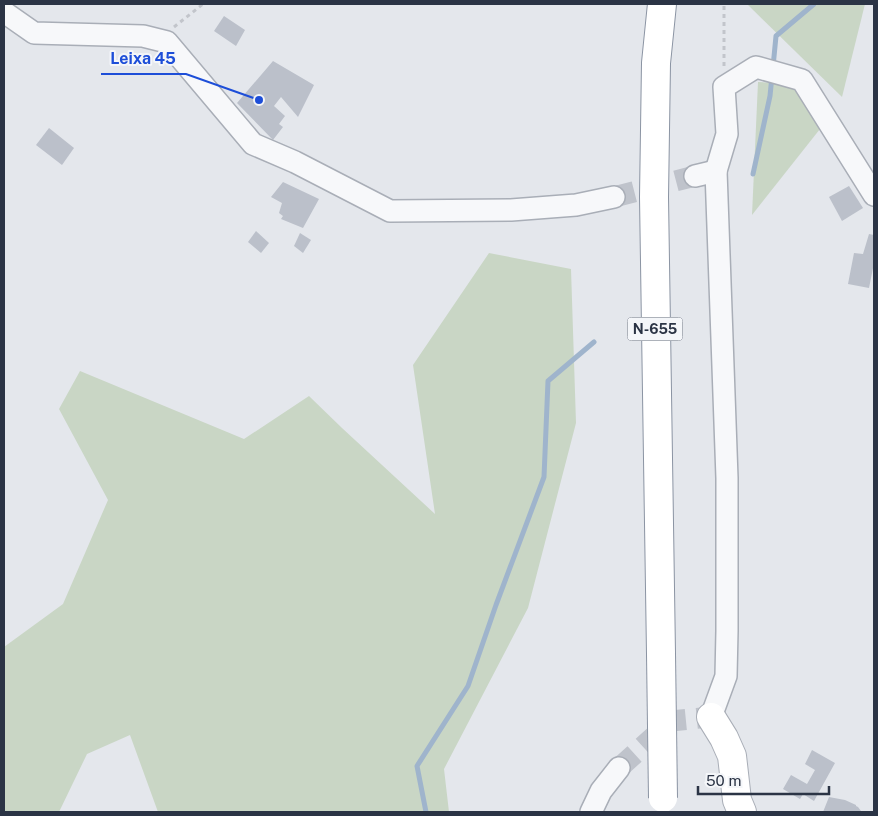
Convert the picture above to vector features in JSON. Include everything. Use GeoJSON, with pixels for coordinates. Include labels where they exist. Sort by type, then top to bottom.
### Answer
{"type":"FeatureCollection","features":[{"type":"Feature","properties":{"kind":"main road","name":"N-655"},"geometry":{"type":"LineString","coordinates":[[662,4],[656,64],[654,197],[663,805]]}},
{"type":"Feature","properties":{"kind":"main road"},"geometry":{"type":"LineString","coordinates":[[711,717],[732,756],[736,800],[742,812]]}},
{"type":"Feature","properties":{"kind":"street"},"geometry":{"type":"LineString","coordinates":[[4,12],[34,33],[143,36],[167,42],[253,144],[295,162],[390,211],[510,210],[576,206],[614,196]]}},
{"type":"Feature","properties":{"kind":"street"},"geometry":{"type":"LineString","coordinates":[[711,717],[726,676],[727,478],[716,171],[727,134],[724,87],[756,67],[802,80],[874,196]]}},
{"type":"Feature","properties":{"kind":"street"},"geometry":{"type":"LineString","coordinates":[[695,176],[716,171]]}},
{"type":"Feature","properties":{"kind":"street"},"geometry":{"type":"LineString","coordinates":[[591,812],[601,791],[619,768]]}},
{"type":"Feature","properties":{"kind":"path"},"geometry":{"type":"LineString","coordinates":[[724,4],[724,87]]}},
{"type":"Feature","properties":{"kind":"green space"},"geometry":{"type":"Polygon","coordinates":[[[747,4],[865,4],[842,97],[747,4]]]}},
{"type":"Feature","properties":{"kind":"green space"},"geometry":{"type":"Polygon","coordinates":[[[758,82],[791,84],[820,129],[752,215],[758,82]]]}},
{"type":"Feature","properties":{"kind":"green space"},"geometry":{"type":"Polygon","coordinates":[[[489,253],[571,269],[576,423],[528,608],[444,769],[449,812],[158,812],[130,735],[87,754],[59,812],[4,812],[4,647],[63,604],[108,500],[59,409],[80,371],[244,439],[309,396],[435,514],[413,365],[489,253]]]}},
{"type":"Feature","properties":{"kind":"building"},"geometry":{"type":"Polygon","coordinates":[[[224,16],[245,30],[236,46],[214,31],[224,16]]]}},
{"type":"Feature","properties":{"kind":"building"},"geometry":{"type":"Polygon","coordinates":[[[273,61],[314,85],[298,117],[281,97],[274,106],[285,116],[279,124],[283,127],[273,140],[237,103],[273,61]]]}},
{"type":"Feature","properties":{"kind":"building"},"geometry":{"type":"Polygon","coordinates":[[[49,128],[74,148],[62,165],[36,145],[49,128]]]}},
{"type":"Feature","properties":{"kind":"building"},"geometry":{"type":"Polygon","coordinates":[[[283,182],[319,199],[303,228],[281,219],[283,216],[279,213],[282,203],[271,197],[283,182]]]}},
{"type":"Feature","properties":{"kind":"building"},"geometry":{"type":"Polygon","coordinates":[[[849,186],[863,208],[842,221],[829,197],[849,186]]]}},
{"type":"Feature","properties":{"kind":"building"},"geometry":{"type":"Polygon","coordinates":[[[256,231],[269,243],[261,253],[248,242],[256,231]]]}},
{"type":"Feature","properties":{"kind":"building"},"geometry":{"type":"Polygon","coordinates":[[[300,233],[311,240],[303,253],[294,246],[300,233]]]}},
{"type":"Feature","properties":{"kind":"building"},"geometry":{"type":"Polygon","coordinates":[[[869,234],[874,235],[874,263],[869,288],[848,284],[854,253],[863,254],[869,234]]]}},
{"type":"Feature","properties":{"kind":"building"},"geometry":{"type":"Polygon","coordinates":[[[812,750],[835,763],[814,801],[803,794],[800,799],[783,789],[791,775],[807,784],[815,770],[805,764],[812,750]]]}},
{"type":"Feature","properties":{"kind":"building"},"geometry":{"type":"Polygon","coordinates":[[[829,797],[845,800],[856,805],[861,811],[823,812],[829,797]]]}},
{"type":"Feature","properties":{"kind":"waterway"},"geometry":{"type":"LineString","coordinates":[[773,67],[776,36],[814,4]]}},
{"type":"Feature","properties":{"kind":"waterway"},"geometry":{"type":"LineString","coordinates":[[753,174],[770,96],[772,76]]}},
{"type":"Feature","properties":{"kind":"waterway"},"geometry":{"type":"LineString","coordinates":[[426,812],[417,766],[468,686],[544,477],[548,381],[594,342]]}},
{"type":"Feature","properties":{"kind":"tunnel"},"geometry":{"type":"LineString","coordinates":[[614,197],[695,176]]}},
{"type":"Feature","properties":{"kind":"tunnel"},"geometry":{"type":"LineString","coordinates":[[619,768],[671,721],[711,717]]}},
{"type":"Feature","properties":{"kind":"place","name":"Leixa 45"},"geometry":{"type":"Point","coordinates":[259,100]}}]}
